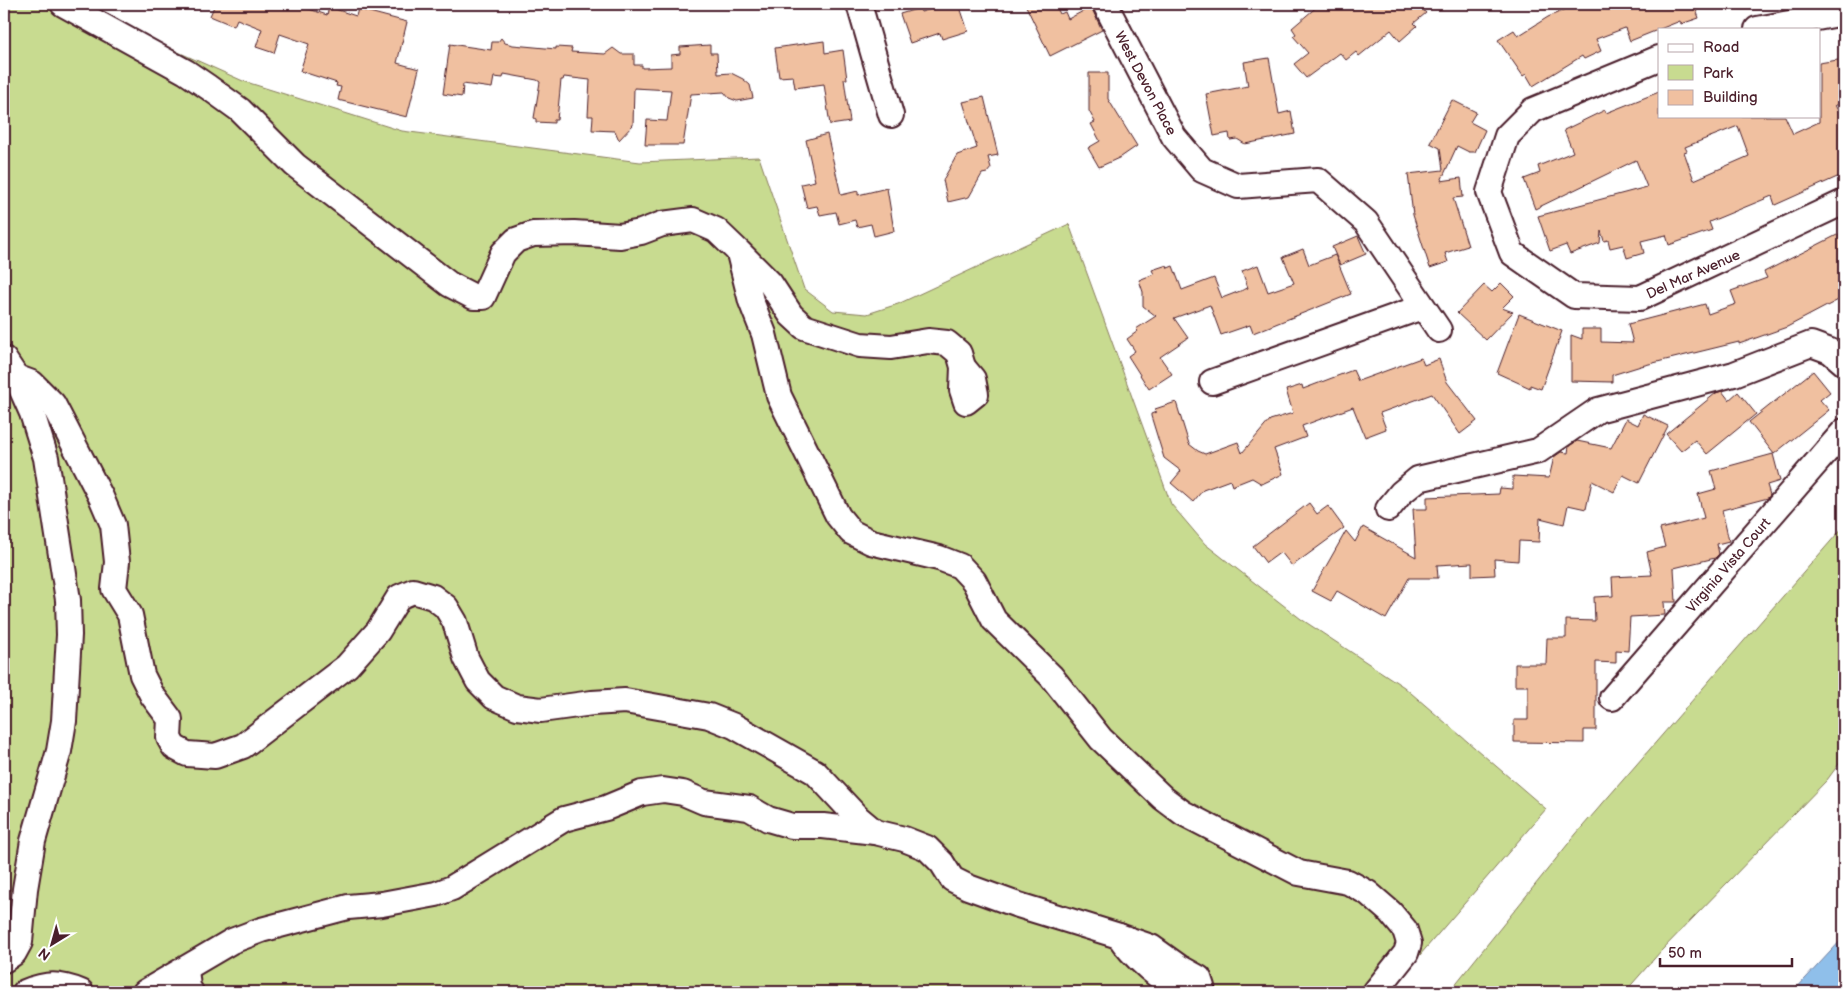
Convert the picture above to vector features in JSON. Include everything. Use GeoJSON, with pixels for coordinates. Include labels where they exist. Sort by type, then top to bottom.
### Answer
{"type":"FeatureCollection","features":[{"type":"Feature","properties":{"kind":"street"},"geometry":{"type":"LineString","coordinates":[[63,4],[186,72],[208,87],[240,110],[295,165],[449,284],[474,297],[483,297],[503,253],[516,240],[533,234],[574,233],[620,236],[641,232],[662,224],[693,220],[716,230],[739,252],[770,283],[791,315],[804,327],[860,345],[891,347],[928,341],[947,343],[959,353],[963,367]]}},
{"type":"Feature","properties":{"kind":"street"},"geometry":{"type":"LineString","coordinates":[[859,4],[891,115]]}},
{"type":"Feature","properties":{"kind":"street","name":"West Devon Place"},"geometry":{"type":"LineString","coordinates":[[1105,4],[1174,137],[1202,170],[1238,186],[1318,180],[1366,222],[1439,330]]}},
{"type":"Feature","properties":{"kind":"street"},"geometry":{"type":"LineString","coordinates":[[1762,28],[1844,13]]}},
{"type":"Feature","properties":{"kind":"street","name":"Del Mar Avenue"},"geometry":{"type":"LineString","coordinates":[[1658,58],[1533,110],[1507,136],[1489,192],[1512,253],[1574,296],[1640,298],[1844,202]]}},
{"type":"Feature","properties":{"kind":"street"},"geometry":{"type":"LineString","coordinates":[[739,252],[751,301],[764,334],[779,396],[838,516],[851,532],[871,542],[939,558],[960,566],[974,581],[994,620],[1051,676],[1101,739],[1164,798],[1183,813],[1299,873],[1348,882],[1374,898],[1390,912],[1405,930],[1409,943],[1406,953],[1375,992]]}},
{"type":"Feature","properties":{"kind":"street"},"geometry":{"type":"LineString","coordinates":[[1212,382],[1422,307]]}},
{"type":"Feature","properties":{"kind":"street"},"geometry":{"type":"LineString","coordinates":[[1388,509],[1400,493],[1418,479],[1538,451],[1598,410],[1734,374],[1811,344],[1830,351],[1844,363]]}},
{"type":"Feature","properties":{"kind":"street"},"geometry":{"type":"LineString","coordinates":[[10,368],[32,383],[54,404],[113,524],[117,562],[114,589],[130,615],[142,675],[152,695],[170,719],[169,738],[174,747],[187,754],[215,756],[243,746],[347,666],[378,631],[399,597],[413,592],[433,598],[446,607],[455,622],[466,658],[478,681],[494,697],[517,707],[540,710],[592,702],[625,701],[709,716],[734,726],[815,772],[875,832]]}},
{"type":"Feature","properties":{"kind":"street"},"geometry":{"type":"LineString","coordinates":[[4,960],[14,953],[20,942],[25,889],[33,841],[59,751],[64,721],[69,635],[68,600],[46,458],[32,413],[10,368]]}},
{"type":"Feature","properties":{"kind":"street","name":"Virginia Vista Court"},"geometry":{"type":"LineString","coordinates":[[1612,698],[1844,431]]}},
{"type":"Feature","properties":{"kind":"street"},"geometry":{"type":"LineString","coordinates":[[157,991],[186,969],[232,941],[268,928],[348,907],[382,904],[436,894],[452,888],[564,819],[606,808],[642,793],[663,790],[683,793],[704,802],[749,808],[768,819],[792,826],[823,826],[875,832],[904,839],[927,848],[942,863],[952,879],[968,887],[1151,947],[1179,967],[1199,978],[1202,987],[1197,992]]}},
{"type":"Feature","properties":{"kind":"street"},"geometry":{"type":"LineString","coordinates":[[1119,936],[1127,949],[1141,962],[1184,992]]}},
{"type":"Feature","properties":{"kind":"street"},"geometry":{"type":"LineString","coordinates":[[186,969],[188,988],[191,992]]}},
{"type":"Feature","properties":{"kind":"street"},"geometry":{"type":"LineString","coordinates":[[25,992],[43,985],[66,986],[81,992]]}},
{"type":"Feature","properties":{"kind":"green space"},"geometry":{"type":"Polygon","coordinates":[[[4,4],[82,4],[122,27],[243,81],[402,131],[640,162],[759,157],[804,289],[833,311],[867,314],[898,304],[1069,224],[1171,504],[1205,544],[1301,619],[1404,687],[1546,809],[1388,992],[4,992],[4,4]]]}},
{"type":"Feature","properties":{"kind":"green space"},"geometry":{"type":"Polygon","coordinates":[[[1844,526],[1844,757],[1827,780],[1661,951],[1625,992],[1449,992],[1576,834],[1844,526]]]}},
{"type":"Feature","properties":{"kind":"water"},"geometry":{"type":"Polygon","coordinates":[[[1844,937],[1844,992],[1793,992],[1844,937]]]}},
{"type":"Feature","properties":{"kind":"building"},"geometry":{"type":"Polygon","coordinates":[[[215,4],[294,4],[327,15],[329,7],[356,16],[358,9],[407,22],[397,63],[419,69],[407,117],[338,100],[341,87],[336,86],[337,83],[300,71],[309,44],[280,34],[274,53],[256,47],[262,29],[237,19],[234,26],[210,16],[215,4]]]}},
{"type":"Feature","properties":{"kind":"building"},"geometry":{"type":"Polygon","coordinates":[[[948,4],[959,4],[968,31],[942,39],[940,33],[910,43],[900,14],[920,8],[921,12],[948,4]]]}},
{"type":"Feature","properties":{"kind":"building"},"geometry":{"type":"Polygon","coordinates":[[[1025,4],[1055,4],[1060,14],[1065,12],[1068,19],[1091,7],[1102,30],[1050,56],[1025,4]]]}},
{"type":"Feature","properties":{"kind":"building"},"geometry":{"type":"Polygon","coordinates":[[[1320,4],[1418,4],[1426,13],[1414,23],[1417,26],[1400,41],[1391,30],[1359,56],[1356,52],[1346,60],[1340,53],[1306,78],[1294,64],[1308,53],[1293,36],[1296,34],[1292,28],[1320,4]]]}},
{"type":"Feature","properties":{"kind":"building"},"geometry":{"type":"Polygon","coordinates":[[[1578,4],[1694,4],[1699,18],[1681,24],[1680,21],[1658,28],[1658,30],[1630,41],[1625,28],[1596,39],[1601,51],[1584,59],[1582,56],[1533,86],[1526,74],[1523,76],[1498,40],[1514,30],[1518,36],[1548,17],[1578,4]]]}},
{"type":"Feature","properties":{"kind":"building"},"geometry":{"type":"Polygon","coordinates":[[[501,38],[505,43],[513,45],[556,49],[556,47],[572,48],[571,52],[605,54],[613,48],[621,54],[634,54],[634,65],[642,65],[642,68],[671,67],[671,55],[680,54],[680,47],[710,45],[710,53],[717,53],[718,74],[731,73],[743,79],[750,85],[753,98],[737,101],[729,98],[724,92],[691,94],[683,145],[645,145],[647,120],[667,121],[671,90],[634,88],[633,125],[619,140],[615,131],[592,130],[593,116],[588,116],[590,80],[564,77],[561,80],[557,120],[554,120],[554,123],[536,122],[534,118],[540,82],[537,80],[504,74],[503,78],[494,77],[492,88],[463,84],[462,97],[443,94],[450,44],[491,50],[492,42],[498,42],[501,38]]]}},
{"type":"Feature","properties":{"kind":"building"},"geometry":{"type":"Polygon","coordinates":[[[824,41],[825,53],[843,50],[847,79],[844,79],[850,122],[830,125],[824,84],[795,88],[793,76],[779,77],[775,48],[824,41]]]}},
{"type":"Feature","properties":{"kind":"building"},"geometry":{"type":"Polygon","coordinates":[[[1269,58],[1279,114],[1291,111],[1295,134],[1245,144],[1237,139],[1230,140],[1229,133],[1214,136],[1206,94],[1248,86],[1244,62],[1269,58]]]}},
{"type":"Feature","properties":{"kind":"building"},"geometry":{"type":"Polygon","coordinates":[[[1844,59],[1844,105],[1835,105],[1844,123],[1844,174],[1775,205],[1772,196],[1709,222],[1712,230],[1669,245],[1666,235],[1641,241],[1644,253],[1627,258],[1623,245],[1610,248],[1608,240],[1604,241],[1601,231],[1600,243],[1570,254],[1566,245],[1550,251],[1538,216],[1647,187],[1636,160],[1535,209],[1524,179],[1540,173],[1538,166],[1573,152],[1564,130],[1605,110],[1606,113],[1658,92],[1658,118],[1786,118],[1793,134],[1819,122],[1820,63],[1844,59]],[[1738,126],[1685,147],[1687,151],[1684,152],[1694,180],[1749,156],[1738,126]]]}},
{"type":"Feature","properties":{"kind":"building"},"geometry":{"type":"Polygon","coordinates":[[[1089,73],[1108,73],[1108,99],[1137,146],[1121,157],[1099,167],[1088,148],[1100,141],[1091,124],[1095,122],[1089,111],[1089,73]]]}},
{"type":"Feature","properties":{"kind":"building"},"geometry":{"type":"Polygon","coordinates":[[[984,97],[998,155],[988,157],[991,168],[987,173],[982,174],[969,197],[948,202],[943,180],[957,155],[977,148],[963,102],[984,97]]]}},
{"type":"Feature","properties":{"kind":"building"},"geometry":{"type":"Polygon","coordinates":[[[1452,100],[1476,112],[1470,122],[1485,130],[1475,152],[1469,152],[1457,146],[1441,181],[1461,178],[1463,197],[1453,198],[1468,246],[1445,253],[1448,262],[1430,268],[1413,215],[1408,174],[1443,170],[1440,148],[1430,143],[1452,100]]]}},
{"type":"Feature","properties":{"kind":"building"},"geometry":{"type":"Polygon","coordinates":[[[827,134],[841,195],[858,191],[858,195],[887,188],[894,231],[874,236],[871,224],[857,227],[855,220],[839,224],[836,212],[820,215],[817,206],[807,208],[801,184],[815,181],[806,140],[827,134]]]}},
{"type":"Feature","properties":{"kind":"building"},"geometry":{"type":"Polygon","coordinates":[[[1839,234],[1844,244],[1844,297],[1787,327],[1739,344],[1739,342],[1641,366],[1612,375],[1612,382],[1571,381],[1571,335],[1582,339],[1582,329],[1601,329],[1601,342],[1633,343],[1628,324],[1705,304],[1708,314],[1736,304],[1731,291],[1767,278],[1764,272],[1839,234]]]}},
{"type":"Feature","properties":{"kind":"building"},"geometry":{"type":"Polygon","coordinates":[[[1358,236],[1366,254],[1340,265],[1332,247],[1358,236]]]}},
{"type":"Feature","properties":{"kind":"building"},"geometry":{"type":"Polygon","coordinates":[[[1303,249],[1309,265],[1335,255],[1351,294],[1253,333],[1250,325],[1221,335],[1210,305],[1174,318],[1188,338],[1160,357],[1172,374],[1149,389],[1128,356],[1135,351],[1127,339],[1138,331],[1136,329],[1156,316],[1143,306],[1143,292],[1139,280],[1154,274],[1152,270],[1167,265],[1168,268],[1173,266],[1182,290],[1214,278],[1222,298],[1248,288],[1242,271],[1258,265],[1268,292],[1294,283],[1283,257],[1303,249]]]}},
{"type":"Feature","properties":{"kind":"building"},"geometry":{"type":"Polygon","coordinates":[[[1501,283],[1514,296],[1502,308],[1513,312],[1486,340],[1457,313],[1484,285],[1492,292],[1501,283]]]}},
{"type":"Feature","properties":{"kind":"building"},"geometry":{"type":"Polygon","coordinates":[[[1519,314],[1562,331],[1541,389],[1530,385],[1530,388],[1497,373],[1519,314]]]}},
{"type":"Feature","properties":{"kind":"building"},"geometry":{"type":"Polygon","coordinates":[[[1421,358],[1424,365],[1439,359],[1447,382],[1477,421],[1460,434],[1432,394],[1380,413],[1386,429],[1365,437],[1353,407],[1302,426],[1306,437],[1274,449],[1283,474],[1262,484],[1252,478],[1232,486],[1230,480],[1203,490],[1193,502],[1171,483],[1181,471],[1164,458],[1151,416],[1151,414],[1156,412],[1155,409],[1176,402],[1189,444],[1198,451],[1205,454],[1238,442],[1242,453],[1270,420],[1293,413],[1286,390],[1302,385],[1303,389],[1353,370],[1358,381],[1421,358]]]}},
{"type":"Feature","properties":{"kind":"building"},"geometry":{"type":"Polygon","coordinates":[[[1813,371],[1830,392],[1820,400],[1829,410],[1774,454],[1749,422],[1813,371]]]}},
{"type":"Feature","properties":{"kind":"building"},"geometry":{"type":"Polygon","coordinates":[[[1722,391],[1729,400],[1738,392],[1756,414],[1707,454],[1695,440],[1681,451],[1666,434],[1716,393],[1722,391]]]}},
{"type":"Feature","properties":{"kind":"building"},"geometry":{"type":"Polygon","coordinates":[[[1643,414],[1668,426],[1639,483],[1623,475],[1614,492],[1592,481],[1586,509],[1568,505],[1564,524],[1540,518],[1539,542],[1519,541],[1518,561],[1494,559],[1495,575],[1472,576],[1472,563],[1437,565],[1438,578],[1409,578],[1386,619],[1337,591],[1331,601],[1312,591],[1346,531],[1355,542],[1363,527],[1416,557],[1413,509],[1427,509],[1427,497],[1499,494],[1500,488],[1513,489],[1513,476],[1549,478],[1554,457],[1561,452],[1568,453],[1569,446],[1577,441],[1611,448],[1626,419],[1638,425],[1643,414]]]}},
{"type":"Feature","properties":{"kind":"building"},"geometry":{"type":"Polygon","coordinates":[[[1773,454],[1780,481],[1767,485],[1770,495],[1768,498],[1722,510],[1729,541],[1717,544],[1719,554],[1715,558],[1674,568],[1676,602],[1664,602],[1665,615],[1630,617],[1628,651],[1616,650],[1616,663],[1596,662],[1596,730],[1584,730],[1584,743],[1514,742],[1514,720],[1528,720],[1528,686],[1515,686],[1515,664],[1546,664],[1547,638],[1566,638],[1566,620],[1595,621],[1594,597],[1613,596],[1612,577],[1652,575],[1647,552],[1665,547],[1660,529],[1704,518],[1698,494],[1716,489],[1711,471],[1773,454]]]}},
{"type":"Feature","properties":{"kind":"building"},"geometry":{"type":"Polygon","coordinates":[[[1309,503],[1317,514],[1328,506],[1344,528],[1292,566],[1281,552],[1266,563],[1253,546],[1309,503]]]}}]}
